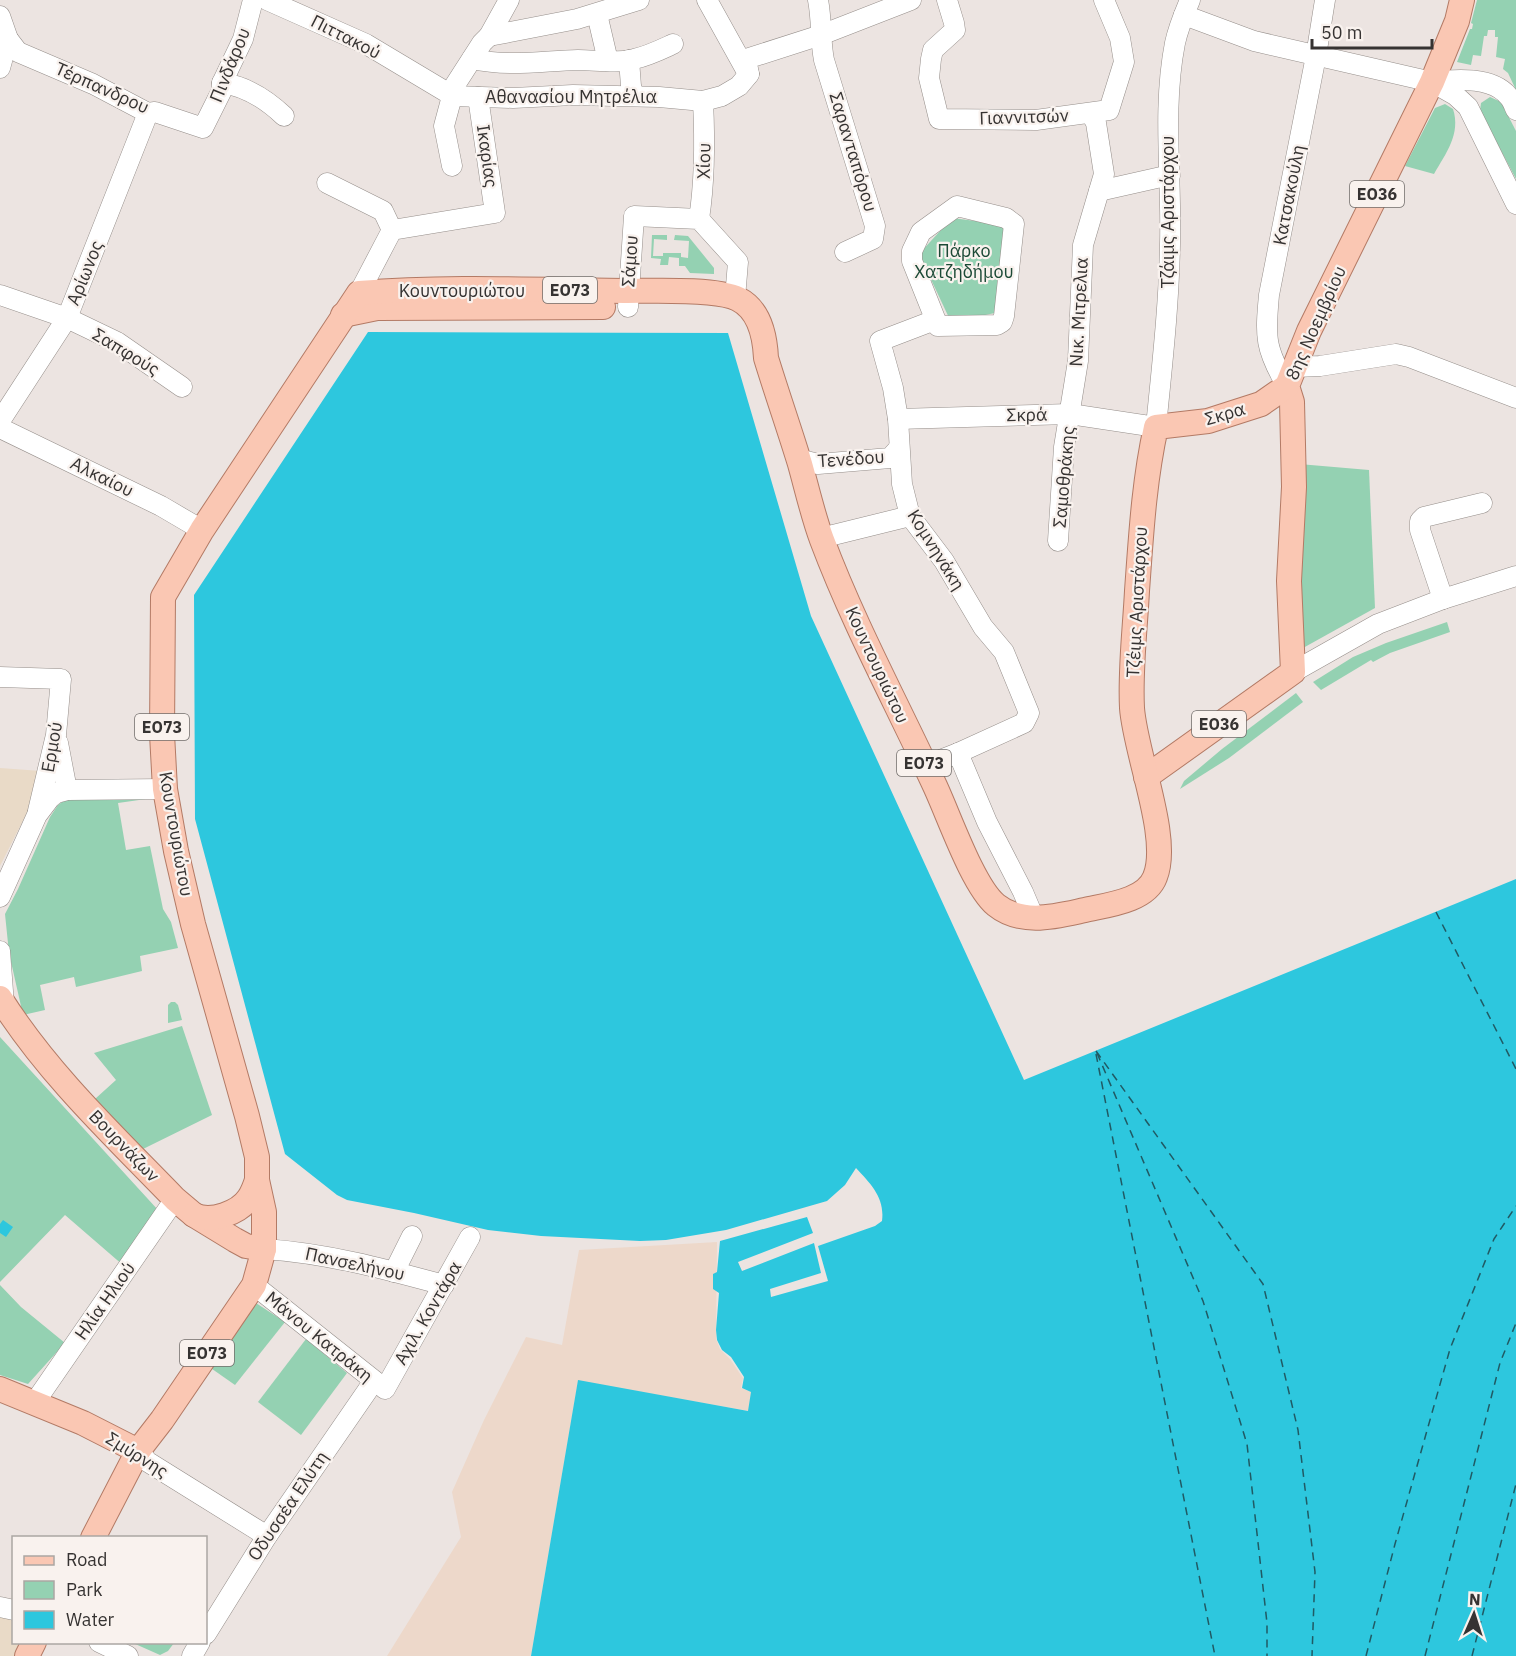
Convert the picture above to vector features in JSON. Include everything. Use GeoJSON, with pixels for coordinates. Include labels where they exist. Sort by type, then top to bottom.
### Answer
{"type":"FeatureCollection","features":[{"type":"Feature","properties":{"kind":"main road","name":"8ης Νοεμβρίου"},"geometry":{"type":"LineString","coordinates":[[1293,672],[1289,581],[1294,487],[1291,376],[1309,331],[1432,82],[1457,21],[1462,0]]}},
{"type":"Feature","properties":{"kind":"main road","name":"Κουντουριώτου"},"geometry":{"type":"LineString","coordinates":[[257,1180],[257,1157],[193,924],[176,851],[165,789],[162,734],[162,602],[165,592],[202,530],[359,293],[479,290],[628,299],[730,311],[738,315],[746,324],[756,348],[766,358]]}},
{"type":"Feature","properties":{"kind":"main road","name":"Κουντουριώτου"},"geometry":{"type":"LineString","coordinates":[[343,315],[377,308],[628,299],[714,293],[741,300],[762,328],[766,358],[821,538],[853,614],[972,870],[987,896],[997,906],[1008,912],[1034,918],[1117,902],[1142,892],[1151,885],[1159,856],[1155,819],[1146,777]]}},
{"type":"Feature","properties":{"kind":"main road","name":"Σκρα"},"geometry":{"type":"LineString","coordinates":[[1156,427],[1208,421],[1261,404],[1291,376]]}},
{"type":"Feature","properties":{"kind":"main road","name":"Τζέιμς Αριστάρχου"},"geometry":{"type":"LineString","coordinates":[[1146,777],[1132,709],[1132,663],[1144,494],[1156,427]]}},
{"type":"Feature","properties":{"kind":"main road","name":"ΕΟ36"},"geometry":{"type":"LineString","coordinates":[[1146,777],[1293,672]]}},
{"type":"Feature","properties":{"kind":"main road","name":"Βουρνάζων"},"geometry":{"type":"LineString","coordinates":[[3,1007],[65,1084],[175,1199],[194,1215],[246,1246],[264,1249]]}},
{"type":"Feature","properties":{"kind":"main road"},"geometry":{"type":"LineString","coordinates":[[194,1215],[201,1219],[214,1219],[240,1206],[249,1197],[257,1180]]}},
{"type":"Feature","properties":{"kind":"main road","name":"ΕΟ73"},"geometry":{"type":"LineString","coordinates":[[94,1536],[138,1451],[254,1285],[264,1249],[264,1212],[257,1180]]}},
{"type":"Feature","properties":{"kind":"main road","name":"Σμύρνης"},"geometry":{"type":"LineString","coordinates":[[0,1389],[35,1402],[126,1443],[138,1451]]}},
{"type":"Feature","properties":{"kind":"street"},"geometry":{"type":"LineString","coordinates":[[0,9],[2,0]]}},
{"type":"Feature","properties":{"kind":"street","name":"Πινδάρου"},"geometry":{"type":"LineString","coordinates":[[203,128],[243,39],[253,0]]}},
{"type":"Feature","properties":{"kind":"street","name":"Πιττακού"},"geometry":{"type":"LineString","coordinates":[[267,0],[366,44],[392,61]]}},
{"type":"Feature","properties":{"kind":"street"},"geometry":{"type":"LineString","coordinates":[[452,166],[444,126],[455,85],[489,36],[509,0]]}},
{"type":"Feature","properties":{"kind":"street"},"geometry":{"type":"LineString","coordinates":[[489,36],[639,0]]}},
{"type":"Feature","properties":{"kind":"street"},"geometry":{"type":"LineString","coordinates":[[706,0],[749,74]]}},
{"type":"Feature","properties":{"kind":"street"},"geometry":{"type":"LineString","coordinates":[[818,0],[821,35],[911,0]]}},
{"type":"Feature","properties":{"kind":"street","name":"Γιαννιτσών"},"geometry":{"type":"LineString","coordinates":[[947,0],[955,30],[932,53],[929,78],[939,119],[1036,120],[1100,112]]}},
{"type":"Feature","properties":{"kind":"street"},"geometry":{"type":"LineString","coordinates":[[1100,112],[1124,62],[1120,38],[1104,0]]}},
{"type":"Feature","properties":{"kind":"street","name":"Κατσακούλη"},"geometry":{"type":"LineString","coordinates":[[1291,376],[1273,362],[1267,340],[1267,317],[1269,295],[1325,0]]}},
{"type":"Feature","properties":{"kind":"street"},"geometry":{"type":"LineString","coordinates":[[1187,7],[1254,41],[1432,82],[1455,95],[1468,108],[1516,204]]}},
{"type":"Feature","properties":{"kind":"street","name":"Τζάιμς Αριστάρχου"},"geometry":{"type":"LineString","coordinates":[[1156,427],[1167,312],[1170,246],[1168,121],[1172,59],[1175,40],[1187,7]]}},
{"type":"Feature","properties":{"kind":"street"},"geometry":{"type":"LineString","coordinates":[[604,8],[608,61]]}},
{"type":"Feature","properties":{"kind":"street"},"geometry":{"type":"LineString","coordinates":[[0,16],[8,39],[0,68]]}},
{"type":"Feature","properties":{"kind":"street","name":"Αθανασίου Μητρέλια"},"geometry":{"type":"LineString","coordinates":[[392,61],[453,96],[478,98],[634,96],[703,102],[739,87],[749,74],[746,59],[821,35]]}},
{"type":"Feature","properties":{"kind":"street","name":"Σαρανταπόρου"},"geometry":{"type":"LineString","coordinates":[[821,35],[820,42],[824,60],[875,226],[873,239],[845,252]]}},
{"type":"Feature","properties":{"kind":"street","name":"Τέρπανδρου"},"geometry":{"type":"LineString","coordinates":[[8,39],[18,52],[93,84],[148,113],[155,112],[203,128]]}},
{"type":"Feature","properties":{"kind":"street"},"geometry":{"type":"LineString","coordinates":[[472,58],[494,64],[629,60],[673,44]]}},
{"type":"Feature","properties":{"kind":"street"},"geometry":{"type":"LineString","coordinates":[[629,60],[634,96]]}},
{"type":"Feature","properties":{"kind":"street"},"geometry":{"type":"LineString","coordinates":[[1432,82],[1451,79],[1493,85],[1510,97],[1516,110]]}},
{"type":"Feature","properties":{"kind":"street"},"geometry":{"type":"LineString","coordinates":[[222,83],[246,89],[284,116]]}},
{"type":"Feature","properties":{"kind":"street","name":"Ικαρίας"},"geometry":{"type":"LineString","coordinates":[[392,230],[495,213],[478,98]]}},
{"type":"Feature","properties":{"kind":"street","name":"Χίου"},"geometry":{"type":"LineString","coordinates":[[699,219],[704,190],[703,102]]}},
{"type":"Feature","properties":{"kind":"street","name":"Νικ. Μιτρελια"},"geometry":{"type":"LineString","coordinates":[[1070,414],[1078,361],[1083,251],[1092,210],[1104,174],[1096,123],[1100,112]]}},
{"type":"Feature","properties":{"kind":"street","name":"Αρίωνος"},"geometry":{"type":"LineString","coordinates":[[0,421],[7,397],[67,318],[148,113]]}},
{"type":"Feature","properties":{"kind":"street"},"geometry":{"type":"LineString","coordinates":[[1099,191],[1170,175]]}},
{"type":"Feature","properties":{"kind":"street"},"geometry":{"type":"LineString","coordinates":[[327,183],[383,211],[392,230],[359,293]]}},
{"type":"Feature","properties":{"kind":"street"},"geometry":{"type":"LineString","coordinates":[[957,206],[1010,219],[1014,224],[1014,233],[1002,322],[997,325],[942,327],[938,326],[935,320],[912,261],[912,248],[921,232],[957,206]]}},
{"type":"Feature","properties":{"kind":"street","name":"Σάμου"},"geometry":{"type":"LineString","coordinates":[[628,299],[634,216],[699,219]]}},
{"type":"Feature","properties":{"kind":"street"},"geometry":{"type":"LineString","coordinates":[[699,219],[738,262],[735,298]]}},
{"type":"Feature","properties":{"kind":"street","name":"Σαπφούς"},"geometry":{"type":"LineString","coordinates":[[0,295],[67,318],[117,342],[182,387]]}},
{"type":"Feature","properties":{"kind":"street","name":"Κομνηνάκη"},"geometry":{"type":"LineString","coordinates":[[935,320],[880,341],[893,388],[902,484],[910,516],[944,561],[983,627],[1004,652],[1029,713],[1026,722],[957,753]]}},
{"type":"Feature","properties":{"kind":"street"},"geometry":{"type":"LineString","coordinates":[[1291,376],[1320,366],[1391,353],[1402,355],[1516,398]]}},
{"type":"Feature","properties":{"kind":"street","name":"Σκρά"},"geometry":{"type":"LineString","coordinates":[[897,419],[1070,414],[1156,427]]}},
{"type":"Feature","properties":{"kind":"street","name":"Σαμοθράκης"},"geometry":{"type":"LineString","coordinates":[[1058,541],[1064,447],[1070,414]]}},
{"type":"Feature","properties":{"kind":"street","name":"Αλκαίου"},"geometry":{"type":"LineString","coordinates":[[0,428],[161,506],[202,530]]}},
{"type":"Feature","properties":{"kind":"street","name":"Τενέδου"},"geometry":{"type":"LineString","coordinates":[[798,459],[818,464],[890,458],[899,448]]}},
{"type":"Feature","properties":{"kind":"street"},"geometry":{"type":"LineString","coordinates":[[1443,599],[1420,530],[1420,521],[1424,517],[1482,503]]}},
{"type":"Feature","properties":{"kind":"street"},"geometry":{"type":"LineString","coordinates":[[821,538],[910,516]]}},
{"type":"Feature","properties":{"kind":"street"},"geometry":{"type":"LineString","coordinates":[[1293,672],[1378,624],[1443,599],[1516,576]]}},
{"type":"Feature","properties":{"kind":"street","name":"Ερμού"},"geometry":{"type":"LineString","coordinates":[[0,677],[61,679],[56,735],[37,815]]}},
{"type":"Feature","properties":{"kind":"street"},"geometry":{"type":"LineString","coordinates":[[56,735],[68,790]]}},
{"type":"Feature","properties":{"kind":"street"},"geometry":{"type":"LineString","coordinates":[[925,766],[957,753],[987,822],[1023,891],[1034,918]]}},
{"type":"Feature","properties":{"kind":"street"},"geometry":{"type":"LineString","coordinates":[[0,897],[37,815],[56,793],[68,790],[165,789]]}},
{"type":"Feature","properties":{"kind":"street"},"geometry":{"type":"LineString","coordinates":[[0,951],[3,1007]]}},
{"type":"Feature","properties":{"kind":"street","name":"Ηλία Ηλιού"},"geometry":{"type":"LineString","coordinates":[[35,1402],[175,1199]]}},
{"type":"Feature","properties":{"kind":"street"},"geometry":{"type":"LineString","coordinates":[[394,1272],[412,1236]]}},
{"type":"Feature","properties":{"kind":"street","name":"Αχιλ. Κοντάρα"},"geometry":{"type":"LineString","coordinates":[[380,1385],[444,1286],[470,1238]]}},
{"type":"Feature","properties":{"kind":"street","name":"Πανσελήνου"},"geometry":{"type":"LineString","coordinates":[[264,1249],[294,1251],[350,1260],[444,1286]]}},
{"type":"Feature","properties":{"kind":"street","name":"Μάνου Κατράκη"},"geometry":{"type":"LineString","coordinates":[[254,1285],[380,1385]]}},
{"type":"Feature","properties":{"kind":"street","name":"Οδυσσέα Ελύτη"},"geometry":{"type":"LineString","coordinates":[[207,1632],[267,1536],[380,1385]]}},
{"type":"Feature","properties":{"kind":"street","name":"Σμύρνης"},"geometry":{"type":"LineString","coordinates":[[138,1451],[148,1462],[267,1536]]}},
{"type":"Feature","properties":{"kind":"street"},"geometry":{"type":"LineString","coordinates":[[103,1644],[128,1656]]}},
{"type":"Feature","properties":{"kind":"shaded area"},"geometry":{"type":"Polygon","coordinates":[[[0,768],[41,771],[40,787],[0,866],[0,768]]]}},
{"type":"Feature","properties":{"kind":"shaded area"},"geometry":{"type":"Polygon","coordinates":[[[717,1242],[716,1339],[720,1349],[743,1378],[741,1388],[751,1392],[749,1411],[578,1381],[531,1656],[387,1656],[461,1537],[452,1492],[484,1420],[526,1337],[562,1345],[579,1250],[717,1242]]]}},
{"type":"Feature","properties":{"kind":"shaded area"},"geometry":{"type":"Polygon","coordinates":[[[0,1616],[12,1618],[12,1644],[26,1644],[20,1656],[0,1656],[0,1616]]]}},
{"type":"Feature","properties":{"kind":"green space"},"geometry":{"type":"Polygon","coordinates":[[[1477,0],[1516,0],[1516,90],[1508,73],[1503,69],[1505,59],[1496,57],[1498,37],[1495,37],[1495,30],[1488,30],[1487,36],[1484,36],[1481,56],[1473,55],[1471,65],[1457,62],[1470,29],[1472,29],[1473,24],[1471,23],[1477,0]]]}},
{"type":"Feature","properties":{"kind":"green space"},"geometry":{"type":"Polygon","coordinates":[[[1490,97],[1501,102],[1516,131],[1516,179],[1480,111],[1481,103],[1490,97]]]}},
{"type":"Feature","properties":{"kind":"green space"},"geometry":{"type":"Polygon","coordinates":[[[1445,104],[1453,109],[1454,135],[1434,174],[1405,166],[1435,108],[1445,104]]]}},
{"type":"Feature","properties":{"kind":"green space","name":"Πάρκο Χατζηδήμου"},"geometry":{"type":"Polygon","coordinates":[[[952,218],[1007,225],[995,313],[951,322],[919,254],[952,218]]]}},
{"type":"Feature","properties":{"kind":"green space"},"geometry":{"type":"Polygon","coordinates":[[[652,235],[667,235],[667,240],[654,239],[653,256],[663,256],[663,253],[681,253],[681,257],[688,258],[689,241],[674,240],[675,235],[688,236],[714,268],[714,274],[690,273],[685,266],[679,266],[679,258],[669,257],[668,265],[660,265],[661,259],[651,258],[652,235]]]}},
{"type":"Feature","properties":{"kind":"green space"},"geometry":{"type":"Polygon","coordinates":[[[1299,464],[1369,470],[1375,608],[1303,648],[1299,636],[1299,464]]]}},
{"type":"Feature","properties":{"kind":"green space"},"geometry":{"type":"Polygon","coordinates":[[[1447,622],[1450,632],[1390,653],[1373,662],[1371,660],[1321,690],[1313,682],[1353,657],[1447,622]]]}},
{"type":"Feature","properties":{"kind":"green space"},"geometry":{"type":"Polygon","coordinates":[[[1296,693],[1303,702],[1229,758],[1180,789],[1184,781],[1222,749],[1296,693]]]}},
{"type":"Feature","properties":{"kind":"green space"},"geometry":{"type":"Polygon","coordinates":[[[69,797],[142,797],[146,799],[118,803],[126,850],[150,846],[163,909],[171,922],[178,948],[140,956],[142,971],[76,987],[74,977],[40,985],[45,1010],[23,1015],[9,953],[5,914],[50,817],[58,805],[69,797]]]}},
{"type":"Feature","properties":{"kind":"green space"},"geometry":{"type":"Polygon","coordinates":[[[171,1002],[178,1005],[182,1020],[168,1023],[168,1005],[171,1002]]]}},
{"type":"Feature","properties":{"kind":"green space"},"geometry":{"type":"Polygon","coordinates":[[[182,1026],[212,1115],[141,1150],[95,1099],[116,1080],[94,1053],[182,1026]]]}},
{"type":"Feature","properties":{"kind":"green space"},"geometry":{"type":"Polygon","coordinates":[[[0,1037],[158,1210],[124,1266],[65,1215],[0,1282],[0,1037]]]}},
{"type":"Feature","properties":{"kind":"green space"},"geometry":{"type":"Polygon","coordinates":[[[0,1285],[21,1307],[65,1343],[28,1384],[0,1375],[0,1285]]]}},
{"type":"Feature","properties":{"kind":"green space"},"geometry":{"type":"Polygon","coordinates":[[[253,1301],[285,1322],[235,1385],[205,1364],[253,1301]]]}},
{"type":"Feature","properties":{"kind":"green space"},"geometry":{"type":"Polygon","coordinates":[[[306,1339],[347,1373],[301,1435],[258,1402],[306,1339]]]}},
{"type":"Feature","properties":{"kind":"green space"},"geometry":{"type":"Polygon","coordinates":[[[135,1644],[173,1644],[168,1651],[160,1655],[135,1644]]]}},
{"type":"Feature","properties":{"kind":"water"},"geometry":{"type":"Polygon","coordinates":[[[368,332],[728,333],[811,616],[1024,1080],[1516,879],[1516,1656],[531,1656],[578,1380],[748,1411],[751,1392],[742,1388],[744,1377],[731,1357],[722,1350],[717,1340],[719,1293],[713,1289],[713,1274],[717,1272],[720,1241],[807,1217],[813,1233],[738,1262],[742,1271],[814,1243],[821,1273],[770,1289],[771,1297],[828,1281],[818,1246],[875,1226],[882,1221],[882,1213],[876,1192],[856,1168],[845,1185],[827,1201],[726,1230],[666,1240],[640,1241],[541,1236],[488,1230],[347,1200],[337,1195],[285,1154],[195,819],[194,595],[368,332]]]}},
{"type":"Feature","properties":{"kind":"water"},"geometry":{"type":"Polygon","coordinates":[[[3,1220],[13,1227],[6,1237],[0,1233],[0,1224],[3,1220]]]}},
{"type":"Feature","properties":{"kind":"ferry route"},"geometry":{"type":"LineString","coordinates":[[1436,912],[1516,1069]]}},
{"type":"Feature","properties":{"kind":"ferry route"},"geometry":{"type":"LineString","coordinates":[[1096,1051],[1263,1284],[1298,1430],[1315,1572],[1312,1656]]}},
{"type":"Feature","properties":{"kind":"ferry route"},"geometry":{"type":"LineString","coordinates":[[1097,1053],[1203,1301],[1247,1444],[1267,1623],[1267,1656]]}},
{"type":"Feature","properties":{"kind":"ferry route"},"geometry":{"type":"LineString","coordinates":[[1096,1054],[1215,1656]]}},
{"type":"Feature","properties":{"kind":"ferry route"},"geometry":{"type":"LineString","coordinates":[[1366,1656],[1450,1349],[1494,1239],[1516,1206]]}},
{"type":"Feature","properties":{"kind":"ferry route"},"geometry":{"type":"LineString","coordinates":[[1425,1656],[1500,1363],[1516,1323]]}},
{"type":"Feature","properties":{"kind":"ferry route"},"geometry":{"type":"LineString","coordinates":[[1472,1656],[1516,1484]]}}]}
